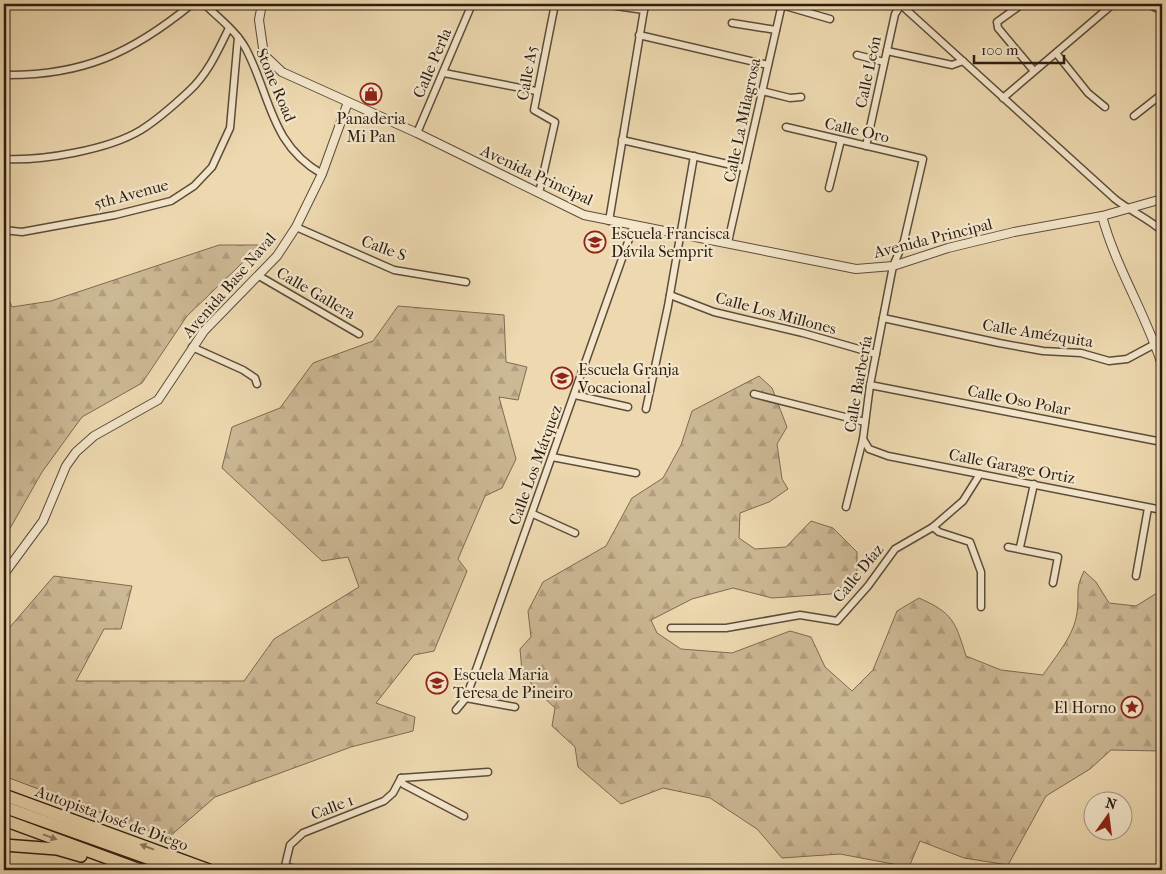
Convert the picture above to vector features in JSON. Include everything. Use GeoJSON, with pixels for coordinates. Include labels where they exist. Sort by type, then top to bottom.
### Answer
{"type":"FeatureCollection","features":[{"type":"Feature","properties":{"kind":"highway","name":"Autopista José de Diego"},"geometry":{"type":"LineString","coordinates":[[4,795],[209,870]]}},
{"type":"Feature","properties":{"kind":"highway"},"geometry":{"type":"LineString","coordinates":[[4,807],[180,870]]}},
{"type":"Feature","properties":{"kind":"highway"},"geometry":{"type":"LineString","coordinates":[[26,815],[165,870]]}},
{"type":"Feature","properties":{"kind":"highway"},"geometry":{"type":"LineString","coordinates":[[4,820],[140,870]]}},
{"type":"Feature","properties":{"kind":"highway"},"geometry":{"type":"LineString","coordinates":[[4,845],[57,850],[122,870]]}},
{"type":"Feature","properties":{"kind":"street"},"geometry":{"type":"LineString","coordinates":[[4,75],[28,75],[66,71],[115,55],[157,32],[192,4]]}},
{"type":"Feature","properties":{"kind":"street","name":"Stone Road"},"geometry":{"type":"LineString","coordinates":[[204,4],[238,37],[246,48],[269,109],[290,146],[303,163],[322,174]]}},
{"type":"Feature","properties":{"kind":"street","name":"Avenida Principal"},"geometry":{"type":"LineString","coordinates":[[262,4],[260,20],[264,55],[282,72],[417,133],[584,215],[609,221],[728,242],[856,269],[893,266],[948,248],[1014,232],[1102,216],[1162,200]]}},
{"type":"Feature","properties":{"kind":"street","name":"Calle Perla"},"geometry":{"type":"LineString","coordinates":[[417,133],[472,4]]}},
{"type":"Feature","properties":{"kind":"street","name":"Calle A5"},"geometry":{"type":"LineString","coordinates":[[539,193],[555,122],[534,110],[536,91],[554,4]]}},
{"type":"Feature","properties":{"kind":"street"},"geometry":{"type":"LineString","coordinates":[[602,4],[644,7],[609,221]]}},
{"type":"Feature","properties":{"kind":"street"},"geometry":{"type":"LineString","coordinates":[[900,4],[1128,209],[1147,218],[1162,231]]}},
{"type":"Feature","properties":{"kind":"street","name":"Calle León"},"geometry":{"type":"LineString","coordinates":[[866,146],[895,14],[900,4]]}},
{"type":"Feature","properties":{"kind":"street"},"geometry":{"type":"LineString","coordinates":[[1003,98],[1113,4]]}},
{"type":"Feature","properties":{"kind":"street"},"geometry":{"type":"LineString","coordinates":[[1148,4],[1162,11]]}},
{"type":"Feature","properties":{"kind":"street"},"geometry":{"type":"LineString","coordinates":[[782,5],[830,19]]}},
{"type":"Feature","properties":{"kind":"street","name":"Calle La Milagrosa"},"geometry":{"type":"LineString","coordinates":[[728,242],[782,5]]}},
{"type":"Feature","properties":{"kind":"street"},"geometry":{"type":"LineString","coordinates":[[1018,7],[997,22],[998,28],[1034,71]]}},
{"type":"Feature","properties":{"kind":"street"},"geometry":{"type":"LineString","coordinates":[[732,23],[776,30]]}},
{"type":"Feature","properties":{"kind":"street"},"geometry":{"type":"LineString","coordinates":[[4,159],[63,155],[95,148],[140,131],[189,92],[212,63],[229,28]]}},
{"type":"Feature","properties":{"kind":"street"},"geometry":{"type":"LineString","coordinates":[[639,36],[768,65]]}},
{"type":"Feature","properties":{"kind":"street","name":"5th Avenue"},"geometry":{"type":"LineString","coordinates":[[4,230],[22,232],[115,215],[172,201],[194,186],[212,167],[230,128],[238,37]]}},
{"type":"Feature","properties":{"kind":"street"},"geometry":{"type":"LineString","coordinates":[[887,51],[952,65],[963,61]]}},
{"type":"Feature","properties":{"kind":"street"},"geometry":{"type":"LineString","coordinates":[[1056,53],[1088,93],[1105,107]]}},
{"type":"Feature","properties":{"kind":"street"},"geometry":{"type":"LineString","coordinates":[[857,55],[884,62]]}},
{"type":"Feature","properties":{"kind":"street"},"geometry":{"type":"LineString","coordinates":[[444,73],[536,91]]}},
{"type":"Feature","properties":{"kind":"street"},"geometry":{"type":"LineString","coordinates":[[762,91],[790,98],[801,98]]}},
{"type":"Feature","properties":{"kind":"street"},"geometry":{"type":"LineString","coordinates":[[1134,116],[1162,94]]}},
{"type":"Feature","properties":{"kind":"street","name":"Avenida Base Naval"},"geometry":{"type":"LineString","coordinates":[[4,574],[43,520],[66,466],[76,452],[94,436],[158,400],[204,331],[259,276],[296,227],[322,174],[348,102]]}},
{"type":"Feature","properties":{"kind":"street","name":"Calle Oro"},"geometry":{"type":"LineString","coordinates":[[786,127],[923,159]]}},
{"type":"Feature","properties":{"kind":"street"},"geometry":{"type":"LineString","coordinates":[[622,140],[745,168]]}},
{"type":"Feature","properties":{"kind":"street"},"geometry":{"type":"LineString","coordinates":[[829,188],[841,140]]}},
{"type":"Feature","properties":{"kind":"street"},"geometry":{"type":"LineString","coordinates":[[646,409],[670,295],[694,156]]}},
{"type":"Feature","properties":{"kind":"street","name":"Calle Barbería"},"geometry":{"type":"LineString","coordinates":[[846,507],[863,439],[870,385],[893,266],[904,241],[923,159]]}},
{"type":"Feature","properties":{"kind":"street"},"geometry":{"type":"LineString","coordinates":[[1102,216],[1109,243],[1155,344],[1162,366]]}},
{"type":"Feature","properties":{"kind":"street","name":"Calle Los Márquez"},"geometry":{"type":"LineString","coordinates":[[456,710],[466,698],[634,225]]}},
{"type":"Feature","properties":{"kind":"street","name":"Calle S"},"geometry":{"type":"LineString","coordinates":[[296,227],[394,270],[466,282]]}},
{"type":"Feature","properties":{"kind":"street","name":"Calle Gallera"},"geometry":{"type":"LineString","coordinates":[[259,276],[359,334]]}},
{"type":"Feature","properties":{"kind":"street","name":"Calle Los Millones"},"geometry":{"type":"LineString","coordinates":[[670,295],[714,312],[803,332],[876,354]]}},
{"type":"Feature","properties":{"kind":"street","name":"Calle Amézquita"},"geometry":{"type":"LineString","coordinates":[[883,318],[1008,345],[1043,351],[1088,354],[1109,361],[1127,358],[1155,344]]}},
{"type":"Feature","properties":{"kind":"street"},"geometry":{"type":"LineString","coordinates":[[192,347],[244,370],[255,378],[257,384]]}},
{"type":"Feature","properties":{"kind":"street","name":"Calle Oso Polar"},"geometry":{"type":"LineString","coordinates":[[870,385],[1162,442]]}},
{"type":"Feature","properties":{"kind":"street"},"geometry":{"type":"LineString","coordinates":[[754,394],[865,422]]}},
{"type":"Feature","properties":{"kind":"street"},"geometry":{"type":"LineString","coordinates":[[575,395],[628,407]]}},
{"type":"Feature","properties":{"kind":"street","name":"Calle Garage Ortiz"},"geometry":{"type":"LineString","coordinates":[[863,439],[869,449],[888,456],[1162,510]]}},
{"type":"Feature","properties":{"kind":"street"},"geometry":{"type":"LineString","coordinates":[[552,457],[636,473]]}},
{"type":"Feature","properties":{"kind":"street","name":"Calle Díaz"},"geometry":{"type":"LineString","coordinates":[[671,628],[726,628],[800,616],[837,621],[868,586],[895,549],[933,527],[963,501],[980,474]]}},
{"type":"Feature","properties":{"kind":"street"},"geometry":{"type":"LineString","coordinates":[[1020,548],[1034,484]]}},
{"type":"Feature","properties":{"kind":"street"},"geometry":{"type":"LineString","coordinates":[[1136,576],[1148,508]]}},
{"type":"Feature","properties":{"kind":"street"},"geometry":{"type":"LineString","coordinates":[[532,514],[575,533]]}},
{"type":"Feature","properties":{"kind":"street"},"geometry":{"type":"LineString","coordinates":[[933,527],[939,532],[970,542],[981,572],[981,607]]}},
{"type":"Feature","properties":{"kind":"street"},"geometry":{"type":"LineString","coordinates":[[1008,547],[1058,557],[1053,583]]}},
{"type":"Feature","properties":{"kind":"street"},"geometry":{"type":"LineString","coordinates":[[466,698],[516,707]]}},
{"type":"Feature","properties":{"kind":"street"},"geometry":{"type":"LineString","coordinates":[[464,816],[404,784],[401,778],[488,772]]}},
{"type":"Feature","properties":{"kind":"street","name":"Calle 1"},"geometry":{"type":"LineString","coordinates":[[285,868],[290,845],[303,833],[384,801],[393,793],[401,778]]}},
{"type":"Feature","properties":{"kind":"street"},"geometry":{"type":"LineString","coordinates":[[285,868],[299,870]]}},
{"type":"Feature","properties":{"kind":"green space"},"geometry":{"type":"Polygon","coordinates":[[[219,245],[261,245],[187,316],[142,383],[82,417],[42,472],[4,539],[4,289],[12,307],[51,301],[219,245]]]}},
{"type":"Feature","properties":{"kind":"green space"},"geometry":{"type":"Polygon","coordinates":[[[398,306],[504,315],[506,362],[527,367],[518,400],[499,397],[516,459],[502,488],[485,496],[458,559],[467,571],[434,651],[414,655],[376,703],[415,717],[413,731],[351,747],[215,797],[168,838],[4,776],[4,634],[54,576],[132,586],[121,629],[104,629],[76,681],[244,681],[274,639],[359,587],[348,557],[322,561],[222,468],[232,427],[280,408],[313,363],[373,341],[398,306]]]}},
{"type":"Feature","properties":{"kind":"green space"},"geometry":{"type":"Polygon","coordinates":[[[759,376],[772,388],[787,427],[777,444],[782,479],[788,489],[769,502],[740,513],[739,538],[755,549],[786,547],[811,521],[833,528],[857,552],[857,577],[831,594],[772,598],[733,588],[692,599],[651,620],[657,633],[681,649],[732,653],[790,631],[811,637],[825,667],[852,691],[873,670],[897,611],[919,598],[939,608],[951,620],[959,634],[966,656],[1001,670],[1043,675],[1072,630],[1077,613],[1079,584],[1084,571],[1096,582],[1109,603],[1136,606],[1157,593],[1162,577],[1162,751],[1111,750],[1090,769],[1046,796],[1008,865],[964,858],[920,841],[909,867],[840,854],[782,858],[757,829],[710,798],[663,788],[621,804],[578,767],[575,747],[552,726],[555,708],[536,690],[522,671],[520,649],[531,637],[528,611],[543,582],[606,546],[632,498],[663,478],[681,445],[692,411],[759,376]]]}},
{"type":"Feature","properties":{"kind":"place","name":"Panaderia Mi Pan"},"geometry":{"type":"Point","coordinates":[371,94]}},
{"type":"Feature","properties":{"kind":"place","name":"Escuela Francisca Dávila Semprit"},"geometry":{"type":"Point","coordinates":[595,242]}},
{"type":"Feature","properties":{"kind":"place","name":"Escuela Granja Vocacional"},"geometry":{"type":"Point","coordinates":[562,378]}},
{"type":"Feature","properties":{"kind":"place","name":"Escuela Maria Teresa de Pineiro"},"geometry":{"type":"Point","coordinates":[437,683]}},
{"type":"Feature","properties":{"kind":"place","name":"El Horno"},"geometry":{"type":"Point","coordinates":[1132,707]}}]}
